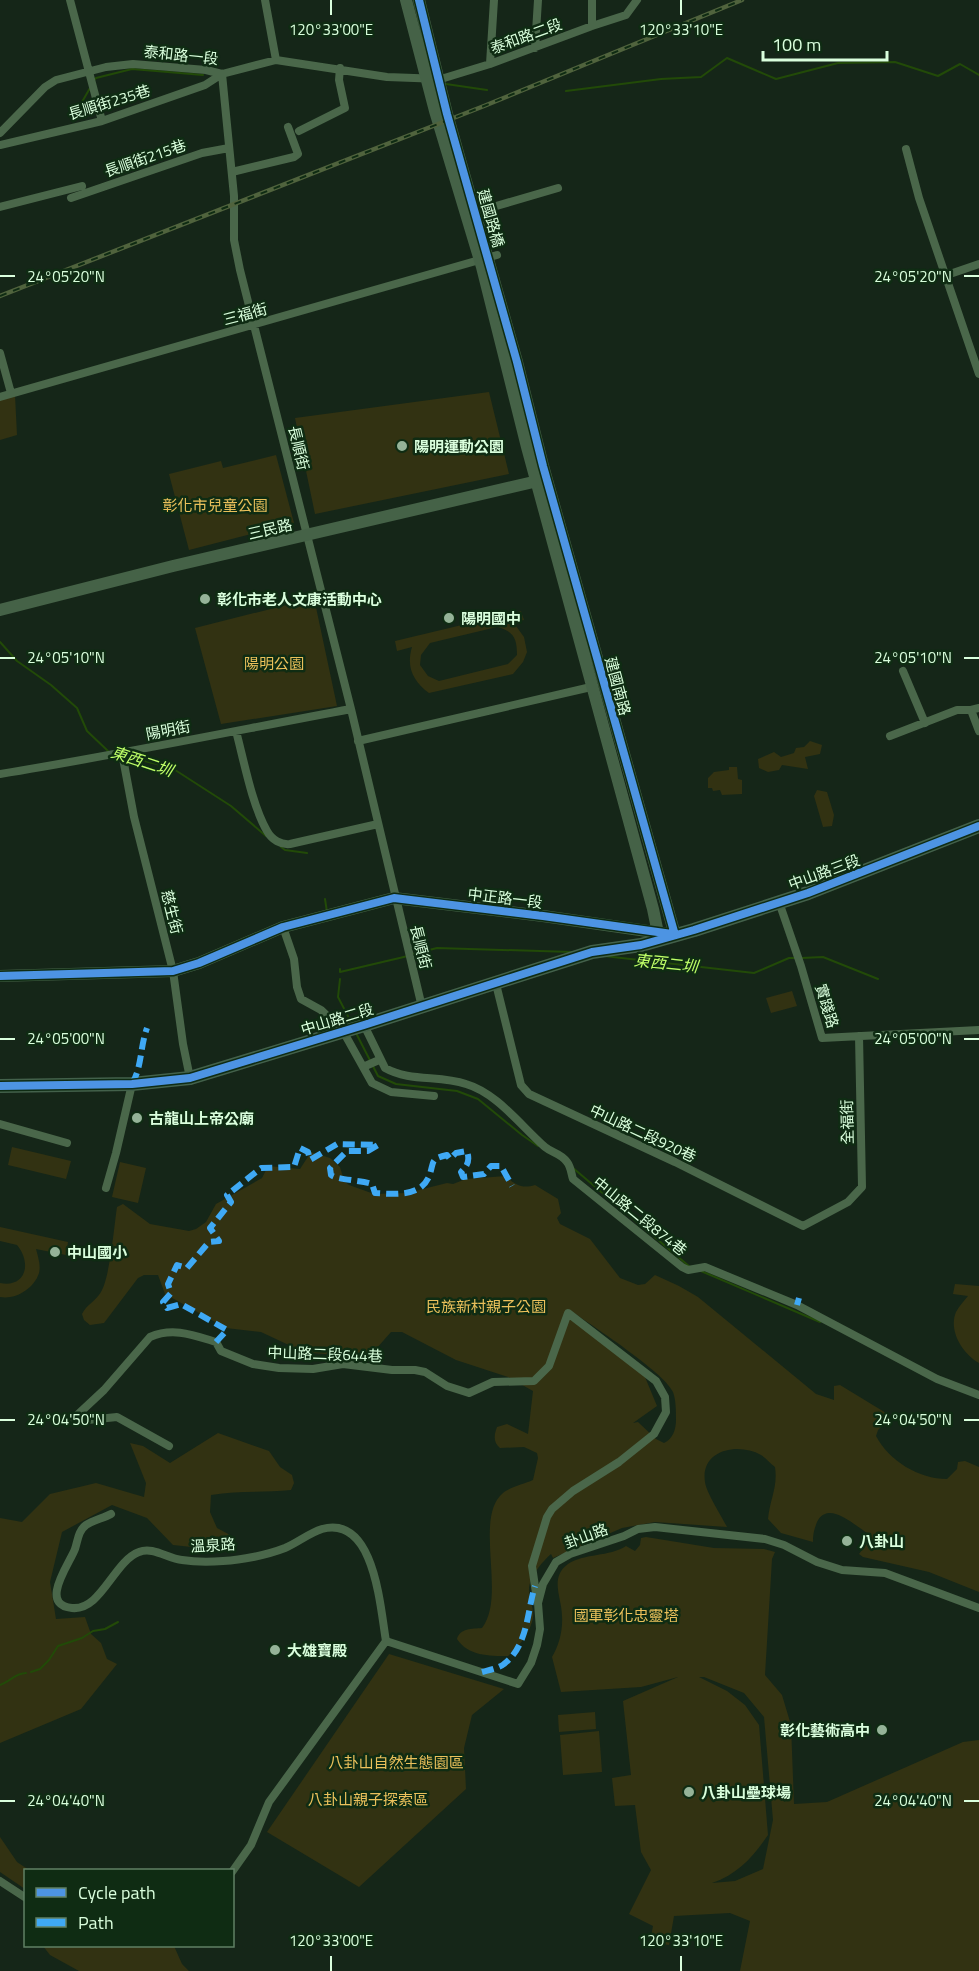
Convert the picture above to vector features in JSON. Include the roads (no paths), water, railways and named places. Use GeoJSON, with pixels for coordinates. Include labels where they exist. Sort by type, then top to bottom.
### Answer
{"type":"FeatureCollection","features":[{"type":"Feature","properties":{"kind":"main road","name":"中山路三段"},"geometry":{"type":"LineString","coordinates":[[675,935],[852,876],[979,826]]}},
{"type":"Feature","properties":{"kind":"main road","name":"中山路二段"},"geometry":{"type":"LineString","coordinates":[[0,1086],[132,1084],[190,1078],[586,954],[641,945],[658,935],[675,935]]}},
{"type":"Feature","properties":{"kind":"street"},"geometry":{"type":"LineString","coordinates":[[70,0],[102,121]]}},
{"type":"Feature","properties":{"kind":"street"},"geometry":{"type":"LineString","coordinates":[[265,0],[276,60]]}},
{"type":"Feature","properties":{"kind":"street","name":"建國路橋"},"geometry":{"type":"LineString","coordinates":[[406,0],[435,111],[532,446]]}},
{"type":"Feature","properties":{"kind":"street","name":"建國路橋"},"geometry":{"type":"LineString","coordinates":[[419,0],[447,114],[517,362],[532,446]]}},
{"type":"Feature","properties":{"kind":"street"},"geometry":{"type":"LineString","coordinates":[[490,64],[494,0]]}},
{"type":"Feature","properties":{"kind":"street"},"geometry":{"type":"LineString","coordinates":[[535,48],[538,0]]}},
{"type":"Feature","properties":{"kind":"street"},"geometry":{"type":"LineString","coordinates":[[591,26],[592,0]]}},
{"type":"Feature","properties":{"kind":"street","name":"泰和路二段"},"geometry":{"type":"LineString","coordinates":[[416,77],[441,79],[490,64],[626,15],[637,0]]}},
{"type":"Feature","properties":{"kind":"street","name":"泰和路一段"},"geometry":{"type":"LineString","coordinates":[[0,134],[45,87],[56,81],[90,80],[125,64],[206,70],[222,74],[276,60],[387,77],[416,77]]}},
{"type":"Feature","properties":{"kind":"street"},"geometry":{"type":"LineString","coordinates":[[299,131],[345,108],[339,81],[340,68]]}},
{"type":"Feature","properties":{"kind":"street","name":"長順街235巷"},"geometry":{"type":"LineString","coordinates":[[0,145],[102,121],[205,85],[222,74]]}},
{"type":"Feature","properties":{"kind":"street","name":"長順街"},"geometry":{"type":"LineString","coordinates":[[222,74],[232,172],[234,240],[422,1007]]}},
{"type":"Feature","properties":{"kind":"street"},"geometry":{"type":"LineString","coordinates":[[232,172],[294,157],[298,154],[288,127]]}},
{"type":"Feature","properties":{"kind":"street","name":"長順街215巷"},"geometry":{"type":"LineString","coordinates":[[71,198],[202,153],[229,148]]}},
{"type":"Feature","properties":{"kind":"street"},"geometry":{"type":"LineString","coordinates":[[906,149],[919,198],[979,374]]}},
{"type":"Feature","properties":{"kind":"street"},"geometry":{"type":"LineString","coordinates":[[0,207],[82,186]]}},
{"type":"Feature","properties":{"kind":"street"},"geometry":{"type":"LineString","coordinates":[[486,209],[558,189]]}},
{"type":"Feature","properties":{"kind":"street","name":"三福街"},"geometry":{"type":"LineString","coordinates":[[0,397],[497,255]]}},
{"type":"Feature","properties":{"kind":"street"},"geometry":{"type":"LineString","coordinates":[[947,275],[979,264]]}},
{"type":"Feature","properties":{"kind":"street"},"geometry":{"type":"LineString","coordinates":[[0,353],[11,393]]}},
{"type":"Feature","properties":{"kind":"street","name":"建國南路"},"geometry":{"type":"LineString","coordinates":[[532,446],[591,687],[658,935]]}},
{"type":"Feature","properties":{"kind":"street","name":"建國南路"},"geometry":{"type":"LineString","coordinates":[[541,480],[675,935]]}},
{"type":"Feature","properties":{"kind":"street","name":"三民路"},"geometry":{"type":"LineString","coordinates":[[0,610],[173,566],[306,537],[541,480]]}},
{"type":"Feature","properties":{"kind":"street"},"geometry":{"type":"LineString","coordinates":[[903,671],[926,723]]}},
{"type":"Feature","properties":{"kind":"street"},"geometry":{"type":"LineString","coordinates":[[358,741],[591,687]]}},
{"type":"Feature","properties":{"kind":"street"},"geometry":{"type":"LineString","coordinates":[[890,736],[957,710],[975,709],[979,731]]}},
{"type":"Feature","properties":{"kind":"street","name":"陽明街"},"geometry":{"type":"LineString","coordinates":[[0,774],[351,710]]}},
{"type":"Feature","properties":{"kind":"street"},"geometry":{"type":"LineString","coordinates":[[236,731],[256,806],[267,832],[276,841],[283,845],[378,824]]}},
{"type":"Feature","properties":{"kind":"street","name":"慈生街"},"geometry":{"type":"LineString","coordinates":[[122,753],[134,817],[173,971],[190,1078]]}},
{"type":"Feature","properties":{"kind":"street","name":"中正路一段"},"geometry":{"type":"LineString","coordinates":[[0,976],[173,971],[199,963],[283,927],[394,898],[658,935]]}},
{"type":"Feature","properties":{"kind":"street","name":"實踐路"},"geometry":{"type":"LineString","coordinates":[[779,902],[822,1038],[979,1030]]}},
{"type":"Feature","properties":{"kind":"street"},"geometry":{"type":"LineString","coordinates":[[283,927],[294,959],[297,987],[301,999],[354,1028],[379,1060],[363,1067]]}},
{"type":"Feature","properties":{"kind":"street","name":"中山路二段920巷"},"geometry":{"type":"LineString","coordinates":[[495,984],[521,1085],[529,1094],[675,1162],[803,1226],[848,1202]]}},
{"type":"Feature","properties":{"kind":"street"},"geometry":{"type":"LineString","coordinates":[[354,1028],[363,1067],[372,1083],[391,1092],[434,1096]]}},
{"type":"Feature","properties":{"kind":"street","name":"全福街"},"geometry":{"type":"LineString","coordinates":[[848,1202],[862,1187],[859,1036]]}},
{"type":"Feature","properties":{"kind":"street","name":"中山路二段874巷"},"geometry":{"type":"LineString","coordinates":[[379,1060],[385,1068],[395,1074],[463,1083],[477,1088],[515,1117],[547,1149],[566,1160],[573,1179],[688,1270],[702,1267],[713,1270],[798,1302],[937,1379],[979,1395]]}},
{"type":"Feature","properties":{"kind":"street"},"geometry":{"type":"LineString","coordinates":[[106,1188],[132,1084]]}},
{"type":"Feature","properties":{"kind":"street"},"geometry":{"type":"LineString","coordinates":[[0,1124],[67,1143]]}},
{"type":"Feature","properties":{"kind":"street","name":"中山路二段644巷"},"geometry":{"type":"LineString","coordinates":[[168,1446],[117,1417],[88,1420],[74,1418],[104,1390],[150,1337],[159,1333],[182,1331],[216,1342],[221,1351],[253,1364],[279,1368],[313,1369],[343,1365],[415,1370],[425,1372],[447,1386],[469,1393],[493,1382],[534,1381],[549,1366],[568,1313],[656,1381],[665,1397],[666,1412],[654,1434],[619,1462],[573,1491],[552,1509],[535,1552],[532,1566],[538,1603]]}},
{"type":"Feature","properties":{"kind":"street","name":"溫泉路"},"geometry":{"type":"LineString","coordinates":[[111,1514],[86,1525],[77,1536],[75,1548],[57,1586],[57,1597],[62,1604],[72,1608],[84,1606],[94,1600],[129,1556],[141,1550],[155,1551],[180,1560],[224,1561],[284,1548],[322,1529],[341,1529],[353,1535],[362,1546],[374,1570],[386,1641]]}},
{"type":"Feature","properties":{"kind":"street","name":"卦山路"},"geometry":{"type":"LineString","coordinates":[[386,1641],[518,1684],[531,1663],[537,1645],[540,1629],[538,1603],[543,1584],[556,1562],[570,1554],[638,1529],[655,1527],[765,1539],[784,1545],[817,1562],[842,1570],[885,1573],[979,1608]]}},
{"type":"Feature","properties":{"kind":"street"},"geometry":{"type":"LineString","coordinates":[[234,1869],[251,1845],[269,1802],[386,1641]]}},
{"type":"Feature","properties":{"kind":"street"},"geometry":{"type":"LineString","coordinates":[[0,1881],[24,1898]]}},
{"type":"Feature","properties":{"kind":"waterway"},"geometry":{"type":"LineString","coordinates":[[566,91],[661,79],[701,77],[727,58],[776,79],[838,63],[895,62],[938,76],[960,64],[979,75]]}},
{"type":"Feature","properties":{"kind":"waterway"},"geometry":{"type":"LineString","coordinates":[[94,80],[132,69],[203,75]]}},
{"type":"Feature","properties":{"kind":"waterway"},"geometry":{"type":"LineString","coordinates":[[446,84],[487,90]]}},
{"type":"Feature","properties":{"kind":"waterway"},"geometry":{"type":"LineString","coordinates":[[78,109],[90,88]]}},
{"type":"Feature","properties":{"kind":"waterway","name":"東西二圳"},"geometry":{"type":"LineString","coordinates":[[0,642],[17,661],[51,685],[77,708],[87,731],[108,751]]}},
{"type":"Feature","properties":{"kind":"waterway","name":"東西二圳"},"geometry":{"type":"LineString","coordinates":[[125,756],[172,768],[231,806],[266,836]]}},
{"type":"Feature","properties":{"kind":"waterway","name":"東西二圳"},"geometry":{"type":"LineString","coordinates":[[281,847],[285,850],[307,853]]}},
{"type":"Feature","properties":{"kind":"waterway"},"geometry":{"type":"LineString","coordinates":[[325,899],[327,912]]}},
{"type":"Feature","properties":{"kind":"waterway","name":"東西二圳"},"geometry":{"type":"LineString","coordinates":[[413,954],[437,948],[572,952]]}},
{"type":"Feature","properties":{"kind":"waterway","name":"東西二圳"},"geometry":{"type":"LineString","coordinates":[[340,969],[340,972],[408,956]]}},
{"type":"Feature","properties":{"kind":"waterway","name":"東西二圳"},"geometry":{"type":"LineString","coordinates":[[604,956],[754,973],[789,958],[796,958]]}},
{"type":"Feature","properties":{"kind":"waterway","name":"東西二圳"},"geometry":{"type":"LineString","coordinates":[[801,958],[823,957],[878,979]]}},
{"type":"Feature","properties":{"kind":"waterway"},"geometry":{"type":"LineString","coordinates":[[340,979],[338,997],[351,1022]]}},
{"type":"Feature","properties":{"kind":"waterway"},"geometry":{"type":"LineString","coordinates":[[356,1033],[378,1076],[396,1084],[457,1091],[478,1099],[538,1146]]}},
{"type":"Feature","properties":{"kind":"waterway"},"geometry":{"type":"LineString","coordinates":[[573,1168],[690,1267]]}},
{"type":"Feature","properties":{"kind":"waterway"},"geometry":{"type":"LineString","coordinates":[[701,1271],[820,1322]]}},
{"type":"Feature","properties":{"kind":"waterway"},"geometry":{"type":"LineString","coordinates":[[31,1672],[40,1669],[58,1646],[118,1622]]}},
{"type":"Feature","properties":{"kind":"waterway"},"geometry":{"type":"LineString","coordinates":[[0,1685],[19,1674],[26,1673]]}},
{"type":"Feature","properties":{"kind":"railway"},"geometry":{"type":"LineString","coordinates":[[0,296],[484,106],[742,0]]}},
{"type":"Feature","properties":{"kind":"place","name":"陽明運動公園"},"geometry":{"type":"Point","coordinates":[402,446]}},
{"type":"Feature","properties":{"kind":"place","name":"彰化市老人文康活動中心"},"geometry":{"type":"Point","coordinates":[205,599]}},
{"type":"Feature","properties":{"kind":"place","name":"陽明國中"},"geometry":{"type":"Point","coordinates":[449,618]}},
{"type":"Feature","properties":{"kind":"place","name":"古龍山上帝公廟"},"geometry":{"type":"Point","coordinates":[137,1118]}},
{"type":"Feature","properties":{"kind":"place","name":"中山國小"},"geometry":{"type":"Point","coordinates":[55,1252]}},
{"type":"Feature","properties":{"kind":"place","name":"八卦山"},"geometry":{"type":"Point","coordinates":[847,1541]}},
{"type":"Feature","properties":{"kind":"place","name":"大雄寶殿"},"geometry":{"type":"Point","coordinates":[275,1650]}},
{"type":"Feature","properties":{"kind":"place","name":"彰化藝術高中"},"geometry":{"type":"Point","coordinates":[882,1730]}},
{"type":"Feature","properties":{"kind":"place","name":"八卦山壘球場"},"geometry":{"type":"Point","coordinates":[689,1792]}},
{"type":"Feature","properties":{"kind":"park label","name":"彰化市兒童公園"},"geometry":{"type":"Point","coordinates":[215,505]}},
{"type":"Feature","properties":{"kind":"park label","name":"陽明公園"},"geometry":{"type":"Point","coordinates":[274,663]}},
{"type":"Feature","properties":{"kind":"park label","name":"民族新村親子公園"},"geometry":{"type":"Point","coordinates":[486,1306]}},
{"type":"Feature","properties":{"kind":"park label","name":"國軍彰化忠靈塔"},"geometry":{"type":"Point","coordinates":[626,1615]}},
{"type":"Feature","properties":{"kind":"park label","name":"八卦山自然生態園區"},"geometry":{"type":"Point","coordinates":[396,1762]}},
{"type":"Feature","properties":{"kind":"park label","name":"八卦山親子探索區"},"geometry":{"type":"Point","coordinates":[368,1799]}}]}
